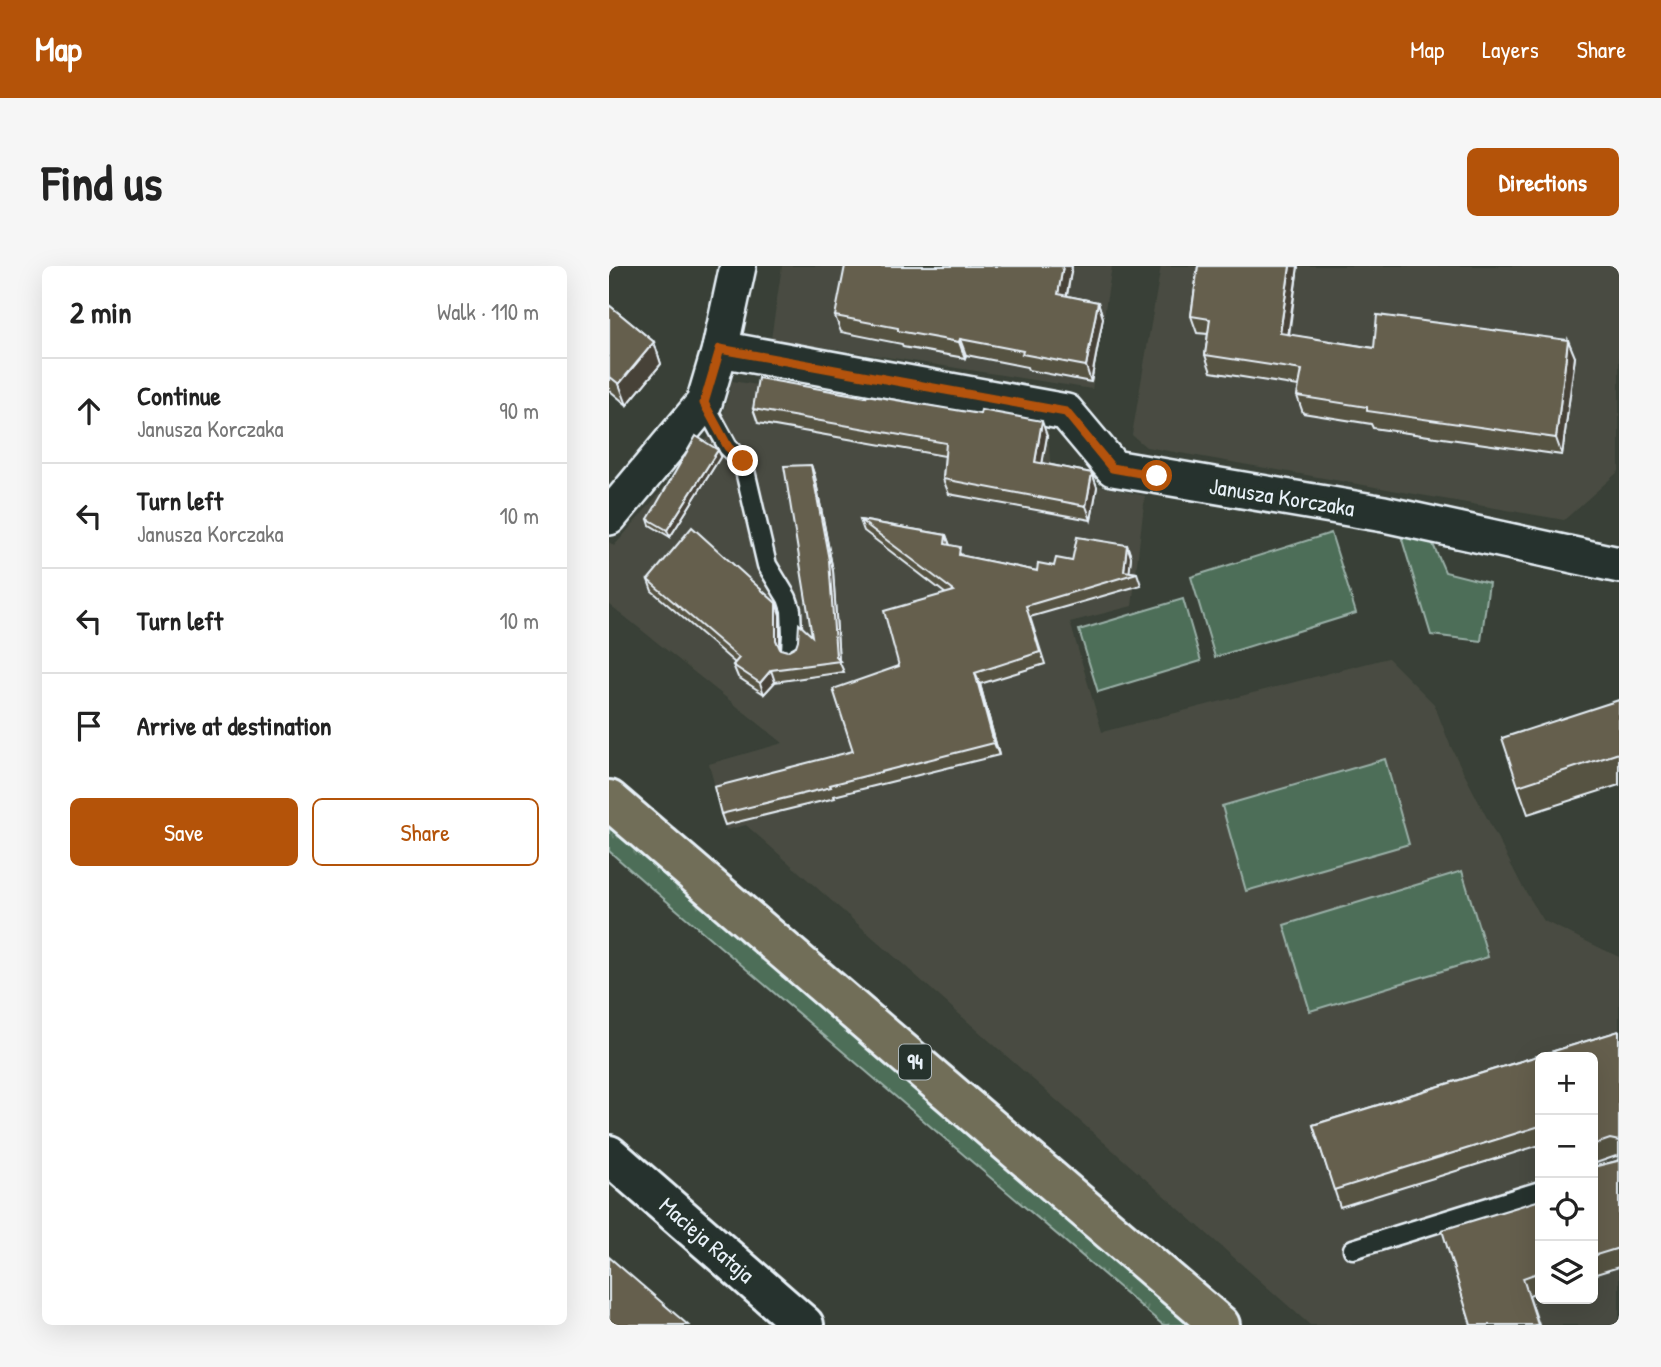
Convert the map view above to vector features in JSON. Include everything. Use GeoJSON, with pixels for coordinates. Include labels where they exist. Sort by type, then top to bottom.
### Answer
{"type":"FeatureCollection","features":[{"type":"Feature","properties":{"kind":"main road","name":"94"},"geometry":{"type":"LineString","coordinates":[[609,800],[1220,1325]]}},
{"type":"Feature","properties":{"kind":"street"},"geometry":{"type":"LineString","coordinates":[[609,517],[704,403],[720,349],[738,266]]}},
{"type":"Feature","properties":{"kind":"street","name":"Janusza Korczaka"},"geometry":{"type":"LineString","coordinates":[[720,349],[1066,412],[1112,468],[1384,514],[1619,565]]}},
{"type":"Feature","properties":{"kind":"street","name":"Macieja Rataja"},"geometry":{"type":"LineString","coordinates":[[609,1155],[797,1323]]}},
{"type":"Feature","properties":{"kind":"lane"},"geometry":{"type":"LineString","coordinates":[[704,403],[728,447],[743,461],[767,565],[787,598],[791,610],[791,651]]}},
{"type":"Feature","properties":{"kind":"lane"},"geometry":{"type":"LineString","coordinates":[[1353,1249],[1535,1193]]}},
{"type":"Feature","properties":{"kind":"shaded area"},"geometry":{"type":"Polygon","coordinates":[[[782,266],[1112,266],[1092,389],[771,339],[782,266]]]}},
{"type":"Feature","properties":{"kind":"shaded area"},"geometry":{"type":"Polygon","coordinates":[[[1161,266],[1619,266],[1619,471],[1564,520],[1146,447],[1132,435],[1161,266]]]}},
{"type":"Feature","properties":{"kind":"shaded area"},"geometry":{"type":"Polygon","coordinates":[[[732,381],[1048,430],[1051,475],[1145,496],[1132,606],[1070,622],[1102,732],[1388,658],[1434,704],[1470,785],[1522,886],[1544,921],[1619,957],[1619,1325],[1310,1325],[746,825],[726,830],[709,764],[783,743],[609,604],[609,542],[614,546],[721,422],[732,381]]]}},
{"type":"Feature","properties":{"kind":"green space"},"geometry":{"type":"Polygon","coordinates":[[[1331,533],[1356,613],[1215,657],[1191,577],[1331,533]]]}},
{"type":"Feature","properties":{"kind":"green space"},"geometry":{"type":"Polygon","coordinates":[[[1401,536],[1432,542],[1445,572],[1489,583],[1481,641],[1431,635],[1401,536]]]}},
{"type":"Feature","properties":{"kind":"green space"},"geometry":{"type":"Polygon","coordinates":[[[1183,599],[1201,661],[1098,692],[1079,630],[1183,599]]]}},
{"type":"Feature","properties":{"kind":"green space"},"geometry":{"type":"Polygon","coordinates":[[[1385,759],[1409,844],[1246,891],[1222,806],[1385,759]]]}},
{"type":"Feature","properties":{"kind":"green space"},"geometry":{"type":"Polygon","coordinates":[[[609,825],[1188,1325],[1163,1325],[649,886],[609,851],[609,825]]]}},
{"type":"Feature","properties":{"kind":"green space"},"geometry":{"type":"Polygon","coordinates":[[[1462,871],[1488,957],[1310,1011],[1284,925],[1462,871]]]}},
{"type":"Feature","properties":{"kind":"building"},"geometry":{"type":"Polygon","coordinates":[[[845,266],[1063,266],[1058,294],[1098,302],[1086,366],[960,339],[959,342],[898,331],[898,328],[835,316],[845,266]]]}},
{"type":"Feature","properties":{"kind":"building"},"geometry":{"type":"Polygon","coordinates":[[[1198,266],[1290,266],[1280,333],[1374,348],[1377,315],[1568,340],[1556,438],[1367,411],[1367,407],[1297,396],[1302,370],[1205,355],[1210,319],[1191,316],[1198,266]]]}},
{"type":"Feature","properties":{"kind":"building"},"geometry":{"type":"Polygon","coordinates":[[[609,305],[654,342],[619,384],[609,376],[609,305]]]}},
{"type":"Feature","properties":{"kind":"building"},"geometry":{"type":"Polygon","coordinates":[[[758,378],[866,397],[980,414],[981,410],[1042,421],[1035,462],[1092,473],[1086,506],[943,479],[946,443],[753,409],[758,378]]]}},
{"type":"Feature","properties":{"kind":"building"},"geometry":{"type":"Polygon","coordinates":[[[696,436],[718,450],[667,530],[648,519],[696,436]]]}},
{"type":"Feature","properties":{"kind":"building"},"geometry":{"type":"Polygon","coordinates":[[[811,465],[829,560],[836,657],[840,661],[771,670],[760,683],[733,665],[739,658],[648,580],[692,527],[776,603],[776,640],[780,649],[787,651],[796,646],[799,624],[812,636],[784,466],[811,465]]]}},
{"type":"Feature","properties":{"kind":"building"},"geometry":{"type":"Polygon","coordinates":[[[860,520],[946,535],[945,544],[960,547],[959,555],[1037,571],[1038,563],[1054,566],[1056,558],[1072,561],[1077,537],[1127,545],[1124,571],[1137,573],[1026,606],[1040,652],[975,673],[994,743],[721,814],[714,787],[853,751],[833,689],[899,666],[884,611],[954,591],[860,520]]]}},
{"type":"Feature","properties":{"kind":"building"},"geometry":{"type":"Polygon","coordinates":[[[1619,700],[1619,753],[1518,786],[1502,738],[1619,700]]]}},
{"type":"Feature","properties":{"kind":"building"},"geometry":{"type":"Polygon","coordinates":[[[1619,1031],[1619,1141],[1610,1139],[1598,1143],[1598,1052],[1551,1052],[1619,1031]]]}},
{"type":"Feature","properties":{"kind":"building"},"geometry":{"type":"Polygon","coordinates":[[[1535,1057],[1535,1128],[1334,1190],[1313,1125],[1535,1057]]]}},
{"type":"Feature","properties":{"kind":"building"},"geometry":{"type":"Polygon","coordinates":[[[1619,1158],[1619,1248],[1598,1254],[1598,1166],[1617,1161],[1619,1158]]]}},
{"type":"Feature","properties":{"kind":"building"},"geometry":{"type":"Polygon","coordinates":[[[1535,1202],[1535,1274],[1523,1278],[1538,1325],[1471,1325],[1442,1230],[1535,1202]]]}},
{"type":"Feature","properties":{"kind":"building"},"geometry":{"type":"Polygon","coordinates":[[[609,1257],[688,1325],[609,1325],[609,1257]]]}},
{"type":"Feature","properties":{"kind":"route"},"geometry":{"type":"LineString","coordinates":[[743,461],[728,447],[704,403],[720,349],[1066,412],[1112,468],[1157,476]]}}]}
